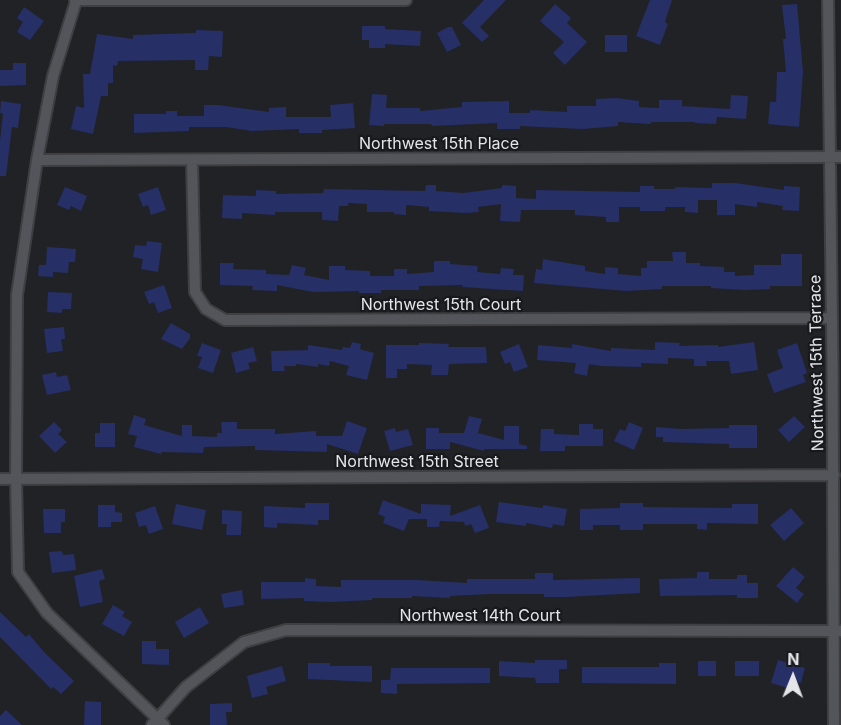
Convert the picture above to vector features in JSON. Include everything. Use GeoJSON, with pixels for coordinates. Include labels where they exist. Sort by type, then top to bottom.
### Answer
{"type":"FeatureCollection","features":[{"type":"Feature","properties":{"kind":"street"},"geometry":{"type":"LineString","coordinates":[[158,723],[47,613],[18,572],[17,294],[37,160],[53,76],[75,0],[406,0]]}},
{"type":"Feature","properties":{"kind":"street","name":"Northwest 15th Terrace"},"geometry":{"type":"LineString","coordinates":[[828,0],[836,157],[831,318],[837,631],[834,725]]}},
{"type":"Feature","properties":{"kind":"street","name":"Northwest 15th Place"},"geometry":{"type":"LineString","coordinates":[[37,160],[836,157]]}},
{"type":"Feature","properties":{"kind":"street","name":"Northwest 15th Court"},"geometry":{"type":"LineString","coordinates":[[192,160],[195,292],[206,309],[225,320],[831,318]]}},
{"type":"Feature","properties":{"kind":"street","name":"Northwest 15th Street"},"geometry":{"type":"LineString","coordinates":[[0,478],[834,475]]}},
{"type":"Feature","properties":{"kind":"street","name":"Northwest 14th Court"},"geometry":{"type":"LineString","coordinates":[[158,723],[186,687],[244,642],[286,630],[837,631]]}},
{"type":"Feature","properties":{"kind":"building"},"geometry":{"type":"Polygon","coordinates":[[[484,0],[506,0],[480,27],[489,36],[482,42],[462,23],[484,0]]]}},
{"type":"Feature","properties":{"kind":"building"},"geometry":{"type":"Polygon","coordinates":[[[650,0],[672,0],[665,22],[668,24],[660,45],[636,36],[650,0]]]}},
{"type":"Feature","properties":{"kind":"building"},"geometry":{"type":"Polygon","coordinates":[[[555,4],[571,18],[567,23],[587,42],[565,65],[553,53],[564,42],[540,21],[555,4]]]}},
{"type":"Feature","properties":{"kind":"building"},"geometry":{"type":"Polygon","coordinates":[[[797,4],[803,72],[799,127],[768,124],[770,102],[776,102],[777,72],[786,72],[783,39],[786,39],[782,5],[797,4]]]}},
{"type":"Feature","properties":{"kind":"building"},"geometry":{"type":"Polygon","coordinates":[[[24,7],[44,21],[30,40],[17,32],[23,22],[17,18],[24,7]]]}},
{"type":"Feature","properties":{"kind":"building"},"geometry":{"type":"Polygon","coordinates":[[[362,26],[385,26],[385,29],[421,31],[420,46],[385,44],[385,48],[369,48],[369,40],[362,40],[362,26]]]}},
{"type":"Feature","properties":{"kind":"building"},"geometry":{"type":"Polygon","coordinates":[[[452,27],[461,45],[447,52],[437,33],[452,27]]]}},
{"type":"Feature","properties":{"kind":"building"},"geometry":{"type":"Polygon","coordinates":[[[196,30],[223,31],[222,57],[209,56],[208,70],[195,70],[195,60],[118,61],[117,66],[113,65],[113,83],[108,83],[108,96],[101,96],[93,134],[71,129],[76,106],[84,108],[83,74],[90,74],[97,34],[133,39],[133,35],[196,33],[196,30]]]}},
{"type":"Feature","properties":{"kind":"building"},"geometry":{"type":"Polygon","coordinates":[[[605,35],[627,35],[627,52],[605,52],[605,35]]]}},
{"type":"Feature","properties":{"kind":"building"},"geometry":{"type":"Polygon","coordinates":[[[13,63],[26,63],[26,85],[0,86],[0,70],[13,70],[13,63]]]}},
{"type":"Feature","properties":{"kind":"building"},"geometry":{"type":"Polygon","coordinates":[[[372,94],[387,95],[386,108],[420,108],[420,111],[462,107],[462,102],[509,101],[509,113],[530,113],[530,110],[567,112],[567,106],[596,106],[596,99],[617,98],[639,101],[639,107],[659,108],[659,100],[682,100],[682,106],[730,109],[731,95],[748,96],[746,119],[717,117],[716,124],[618,122],[618,126],[583,129],[520,126],[520,129],[497,129],[497,123],[432,126],[431,124],[369,125],[372,94]]]}},
{"type":"Feature","properties":{"kind":"building"},"geometry":{"type":"Polygon","coordinates":[[[1,101],[21,104],[18,128],[12,127],[6,176],[0,176],[3,114],[0,113],[1,101]]]}},
{"type":"Feature","properties":{"kind":"building"},"geometry":{"type":"Polygon","coordinates":[[[353,103],[355,128],[322,130],[322,133],[299,133],[299,129],[252,131],[226,127],[189,127],[189,131],[134,133],[134,114],[166,114],[166,111],[177,111],[177,116],[204,116],[204,105],[218,105],[269,112],[269,108],[286,107],[286,117],[331,117],[330,105],[353,103]]]}},
{"type":"Feature","properties":{"kind":"building"},"geometry":{"type":"Polygon","coordinates":[[[712,183],[735,183],[784,190],[784,186],[800,187],[799,211],[782,210],[783,206],[757,202],[757,207],[735,204],[735,215],[717,215],[717,200],[698,200],[698,213],[685,212],[685,207],[665,207],[665,211],[640,211],[640,207],[619,207],[619,222],[606,222],[606,217],[575,215],[575,210],[521,210],[520,222],[500,221],[501,204],[478,207],[479,212],[467,213],[429,211],[429,207],[406,205],[406,215],[394,214],[394,212],[367,212],[367,204],[348,203],[348,206],[339,206],[338,221],[322,220],[322,212],[275,212],[275,215],[242,213],[242,219],[222,218],[223,195],[256,196],[256,190],[276,191],[276,194],[323,193],[324,189],[425,191],[426,185],[436,185],[436,191],[463,193],[502,188],[502,185],[516,186],[516,198],[536,199],[536,190],[640,192],[640,186],[654,186],[654,189],[712,188],[712,183]]]}},
{"type":"Feature","properties":{"kind":"building"},"geometry":{"type":"Polygon","coordinates":[[[65,187],[87,196],[81,211],[71,206],[69,210],[57,205],[65,187]]]}},
{"type":"Feature","properties":{"kind":"building"},"geometry":{"type":"Polygon","coordinates":[[[158,187],[166,210],[151,215],[148,205],[143,207],[138,194],[158,187]]]}},
{"type":"Feature","properties":{"kind":"building"},"geometry":{"type":"Polygon","coordinates":[[[147,241],[162,243],[158,272],[141,269],[143,259],[133,257],[135,245],[146,246],[147,241]]]}},
{"type":"Feature","properties":{"kind":"building"},"geometry":{"type":"Polygon","coordinates":[[[47,247],[76,249],[75,262],[69,262],[68,273],[53,272],[53,277],[38,276],[39,265],[46,265],[47,247]]]}},
{"type":"Feature","properties":{"kind":"building"},"geometry":{"type":"Polygon","coordinates":[[[672,252],[686,252],[686,263],[724,267],[724,272],[735,272],[735,276],[754,275],[754,265],[781,265],[781,254],[802,254],[802,286],[770,286],[770,289],[744,290],[711,288],[711,286],[662,286],[662,289],[626,291],[534,283],[536,269],[542,270],[543,259],[585,266],[585,271],[605,274],[605,267],[618,268],[618,274],[641,276],[641,268],[647,268],[647,261],[673,261],[672,252]]]}},
{"type":"Feature","properties":{"kind":"building"},"geometry":{"type":"Polygon","coordinates":[[[434,261],[450,261],[450,264],[478,266],[477,272],[500,274],[501,268],[514,269],[513,275],[524,275],[523,291],[462,287],[463,285],[419,286],[419,290],[381,290],[381,293],[359,293],[359,291],[313,292],[277,285],[277,291],[252,290],[253,286],[220,285],[220,263],[234,263],[233,269],[266,270],[266,274],[289,275],[292,265],[306,268],[304,275],[329,280],[329,266],[345,266],[345,270],[370,271],[370,276],[394,276],[394,269],[407,269],[407,274],[434,272],[434,261]]]}},
{"type":"Feature","properties":{"kind":"building"},"geometry":{"type":"Polygon","coordinates":[[[164,285],[172,308],[158,313],[154,302],[149,304],[144,292],[164,285]]]}},
{"type":"Feature","properties":{"kind":"building"},"geometry":{"type":"Polygon","coordinates":[[[48,292],[72,293],[71,309],[62,309],[62,313],[47,312],[48,292]]]}},
{"type":"Feature","properties":{"kind":"building"},"geometry":{"type":"Polygon","coordinates":[[[171,323],[190,334],[190,338],[182,349],[161,339],[171,323]]]}},
{"type":"Feature","properties":{"kind":"building"},"geometry":{"type":"Polygon","coordinates":[[[64,327],[65,339],[61,339],[63,351],[47,353],[44,329],[64,327]]]}},
{"type":"Feature","properties":{"kind":"building"},"geometry":{"type":"Polygon","coordinates":[[[352,342],[361,344],[360,349],[374,353],[367,380],[346,375],[349,366],[330,361],[329,366],[296,364],[296,366],[284,366],[285,371],[272,371],[271,351],[308,350],[308,345],[342,350],[343,347],[350,348],[352,342]]]}},
{"type":"Feature","properties":{"kind":"building"},"geometry":{"type":"Polygon","coordinates":[[[655,342],[680,343],[679,346],[718,345],[718,347],[754,342],[758,370],[731,374],[729,361],[706,361],[707,366],[694,366],[694,359],[668,358],[668,364],[641,363],[641,367],[589,364],[587,376],[574,373],[576,363],[537,360],[538,345],[572,348],[572,344],[611,351],[611,348],[655,350],[655,342]]]}},
{"type":"Feature","properties":{"kind":"building"},"geometry":{"type":"Polygon","coordinates":[[[202,343],[221,350],[213,373],[198,368],[202,357],[197,356],[202,343]]]}},
{"type":"Feature","properties":{"kind":"building"},"geometry":{"type":"Polygon","coordinates":[[[419,343],[449,344],[448,347],[486,347],[487,363],[449,364],[448,375],[431,375],[432,365],[407,364],[407,369],[397,369],[397,378],[386,378],[386,345],[419,345],[419,343]]]}},
{"type":"Feature","properties":{"kind":"building"},"geometry":{"type":"Polygon","coordinates":[[[797,343],[807,373],[803,375],[806,382],[774,393],[767,374],[783,368],[777,350],[797,343]]]}},
{"type":"Feature","properties":{"kind":"building"},"geometry":{"type":"Polygon","coordinates":[[[519,344],[528,367],[514,372],[510,362],[505,364],[500,352],[519,344]]]}},
{"type":"Feature","properties":{"kind":"building"},"geometry":{"type":"Polygon","coordinates":[[[253,347],[257,361],[248,363],[250,369],[236,373],[231,353],[253,347]]]}},
{"type":"Feature","properties":{"kind":"building"},"geometry":{"type":"Polygon","coordinates":[[[56,372],[57,377],[67,375],[71,390],[47,395],[42,375],[56,372]]]}},
{"type":"Feature","properties":{"kind":"building"},"geometry":{"type":"Polygon","coordinates":[[[134,415],[146,419],[144,425],[182,436],[182,425],[192,425],[192,436],[217,437],[217,433],[222,433],[221,422],[237,422],[237,429],[275,429],[275,434],[316,431],[316,436],[342,436],[347,421],[367,428],[358,454],[327,444],[327,452],[255,450],[255,446],[204,447],[203,453],[162,452],[161,454],[134,447],[137,436],[128,434],[134,415]]]}},
{"type":"Feature","properties":{"kind":"building"},"geometry":{"type":"Polygon","coordinates":[[[469,416],[482,419],[478,433],[504,440],[504,426],[519,426],[519,444],[527,446],[527,449],[484,449],[484,451],[450,442],[450,449],[426,449],[426,428],[439,428],[439,433],[464,433],[469,416]]]}},
{"type":"Feature","properties":{"kind":"building"},"geometry":{"type":"Polygon","coordinates":[[[794,416],[805,427],[789,442],[778,430],[794,416]]]}},
{"type":"Feature","properties":{"kind":"building"},"geometry":{"type":"Polygon","coordinates":[[[54,422],[62,430],[58,434],[67,442],[55,453],[39,436],[54,422]]]}},
{"type":"Feature","properties":{"kind":"building"},"geometry":{"type":"Polygon","coordinates":[[[629,422],[643,428],[634,450],[614,441],[620,429],[625,431],[629,422]]]}},
{"type":"Feature","properties":{"kind":"building"},"geometry":{"type":"Polygon","coordinates":[[[100,423],[115,423],[115,447],[95,447],[95,433],[100,433],[100,423]]]}},
{"type":"Feature","properties":{"kind":"building"},"geometry":{"type":"Polygon","coordinates":[[[579,424],[593,424],[593,429],[603,429],[603,446],[565,446],[565,451],[540,451],[541,429],[554,429],[554,434],[579,435],[579,424]]]}},
{"type":"Feature","properties":{"kind":"building"},"geometry":{"type":"Polygon","coordinates":[[[729,425],[757,425],[757,448],[729,448],[729,444],[663,442],[663,437],[656,437],[656,427],[729,428],[729,425]]]}},
{"type":"Feature","properties":{"kind":"building"},"geometry":{"type":"Polygon","coordinates":[[[395,428],[396,432],[408,429],[413,445],[390,451],[384,431],[395,428]]]}},
{"type":"Feature","properties":{"kind":"building"},"geometry":{"type":"Polygon","coordinates":[[[383,500],[421,514],[421,504],[451,505],[450,516],[480,505],[489,528],[475,533],[471,524],[465,526],[464,522],[440,521],[439,527],[427,527],[427,519],[409,519],[404,531],[383,523],[385,517],[378,514],[383,500]]]}},
{"type":"Feature","properties":{"kind":"building"},"geometry":{"type":"Polygon","coordinates":[[[499,502],[567,509],[564,526],[553,524],[552,528],[526,523],[526,526],[496,522],[499,502]]]}},
{"type":"Feature","properties":{"kind":"building"},"geometry":{"type":"Polygon","coordinates":[[[305,503],[329,503],[329,520],[318,520],[318,525],[277,523],[277,528],[264,527],[264,506],[305,508],[305,503]]]}},
{"type":"Feature","properties":{"kind":"building"},"geometry":{"type":"Polygon","coordinates":[[[620,503],[643,503],[643,507],[732,508],[732,504],[758,504],[758,524],[707,523],[707,530],[697,529],[697,524],[643,524],[643,530],[620,530],[620,525],[593,525],[593,530],[580,530],[580,509],[620,508],[620,503]]]}},
{"type":"Feature","properties":{"kind":"building"},"geometry":{"type":"Polygon","coordinates":[[[176,504],[206,510],[202,530],[172,524],[176,504]]]}},
{"type":"Feature","properties":{"kind":"building"},"geometry":{"type":"Polygon","coordinates":[[[98,505],[115,505],[115,512],[122,513],[122,522],[111,522],[111,527],[98,527],[98,505]]]}},
{"type":"Feature","properties":{"kind":"building"},"geometry":{"type":"Polygon","coordinates":[[[155,506],[163,529],[149,534],[146,525],[139,527],[135,513],[155,506]]]}},
{"type":"Feature","properties":{"kind":"building"},"geometry":{"type":"Polygon","coordinates":[[[791,508],[804,523],[784,541],[770,525],[791,508]]]}},
{"type":"Feature","properties":{"kind":"building"},"geometry":{"type":"Polygon","coordinates":[[[43,509],[65,509],[65,522],[61,522],[61,533],[44,533],[43,509]]]}},
{"type":"Feature","properties":{"kind":"building"},"geometry":{"type":"Polygon","coordinates":[[[222,510],[242,511],[241,535],[226,535],[227,524],[222,524],[222,510]]]}},
{"type":"Feature","properties":{"kind":"building"},"geometry":{"type":"Polygon","coordinates":[[[62,551],[63,555],[74,554],[76,570],[52,573],[49,552],[62,551]]]}},
{"type":"Feature","properties":{"kind":"building"},"geometry":{"type":"Polygon","coordinates":[[[793,567],[805,577],[796,588],[804,594],[797,603],[776,586],[793,567]]]}},
{"type":"Feature","properties":{"kind":"building"},"geometry":{"type":"Polygon","coordinates":[[[102,569],[105,579],[99,581],[103,602],[80,607],[74,576],[102,569]]]}},
{"type":"Feature","properties":{"kind":"building"},"geometry":{"type":"Polygon","coordinates":[[[697,572],[709,572],[709,579],[737,579],[737,575],[747,575],[747,583],[758,583],[758,598],[737,598],[737,595],[660,596],[659,579],[697,578],[697,572]]]}},
{"type":"Feature","properties":{"kind":"building"},"geometry":{"type":"Polygon","coordinates":[[[535,573],[553,573],[553,580],[640,578],[640,593],[566,597],[544,597],[544,594],[489,594],[450,596],[450,598],[412,596],[412,598],[372,598],[372,600],[330,602],[304,601],[304,598],[261,599],[261,582],[305,582],[305,578],[316,579],[316,586],[341,587],[341,580],[467,583],[467,579],[535,579],[535,573]]]}},
{"type":"Feature","properties":{"kind":"building"},"geometry":{"type":"Polygon","coordinates":[[[242,590],[244,605],[224,608],[221,594],[242,590]]]}},
{"type":"Feature","properties":{"kind":"building"},"geometry":{"type":"Polygon","coordinates":[[[113,605],[125,612],[122,616],[132,622],[124,636],[102,624],[113,605]]]}},
{"type":"Feature","properties":{"kind":"building"},"geometry":{"type":"Polygon","coordinates":[[[200,607],[209,623],[184,638],[175,622],[200,607]]]}},
{"type":"Feature","properties":{"kind":"building"},"geometry":{"type":"Polygon","coordinates":[[[0,612],[26,637],[29,634],[74,681],[61,694],[53,687],[51,689],[0,637],[0,612]]]}},
{"type":"Feature","properties":{"kind":"building"},"geometry":{"type":"Polygon","coordinates":[[[142,641],[156,641],[156,649],[169,649],[169,665],[142,664],[142,641]]]}},
{"type":"Feature","properties":{"kind":"building"},"geometry":{"type":"Polygon","coordinates":[[[535,660],[567,660],[567,669],[559,669],[559,683],[536,683],[535,678],[499,676],[499,661],[535,663],[535,660]]]}},
{"type":"Feature","properties":{"kind":"building"},"geometry":{"type":"Polygon","coordinates":[[[778,660],[805,668],[801,683],[794,681],[791,689],[771,683],[778,660]]]}},
{"type":"Feature","properties":{"kind":"building"},"geometry":{"type":"Polygon","coordinates":[[[698,661],[716,661],[716,676],[698,676],[698,661]]]}},
{"type":"Feature","properties":{"kind":"building"},"geometry":{"type":"Polygon","coordinates":[[[735,661],[759,661],[759,676],[735,676],[735,661]]]}},
{"type":"Feature","properties":{"kind":"building"},"geometry":{"type":"Polygon","coordinates":[[[308,663],[330,663],[330,666],[372,666],[372,682],[308,679],[308,663]]]}},
{"type":"Feature","properties":{"kind":"building"},"geometry":{"type":"Polygon","coordinates":[[[659,663],[676,663],[676,684],[582,683],[582,667],[659,667],[659,663]]]}},
{"type":"Feature","properties":{"kind":"building"},"geometry":{"type":"Polygon","coordinates":[[[282,666],[286,681],[266,687],[268,694],[252,698],[247,676],[282,666]]]}},
{"type":"Feature","properties":{"kind":"building"},"geometry":{"type":"Polygon","coordinates":[[[391,668],[490,668],[490,683],[397,684],[397,694],[381,693],[381,680],[390,680],[391,668]]]}},
{"type":"Feature","properties":{"kind":"building"},"geometry":{"type":"Polygon","coordinates":[[[85,701],[101,702],[101,725],[84,725],[85,701]]]}},
{"type":"Feature","properties":{"kind":"building"},"geometry":{"type":"Polygon","coordinates":[[[232,703],[232,712],[226,712],[227,725],[210,725],[210,704],[232,703]]]}},
{"type":"Feature","properties":{"kind":"building"},"geometry":{"type":"Polygon","coordinates":[[[6,710],[22,725],[0,725],[0,716],[6,710]]]}}]}
